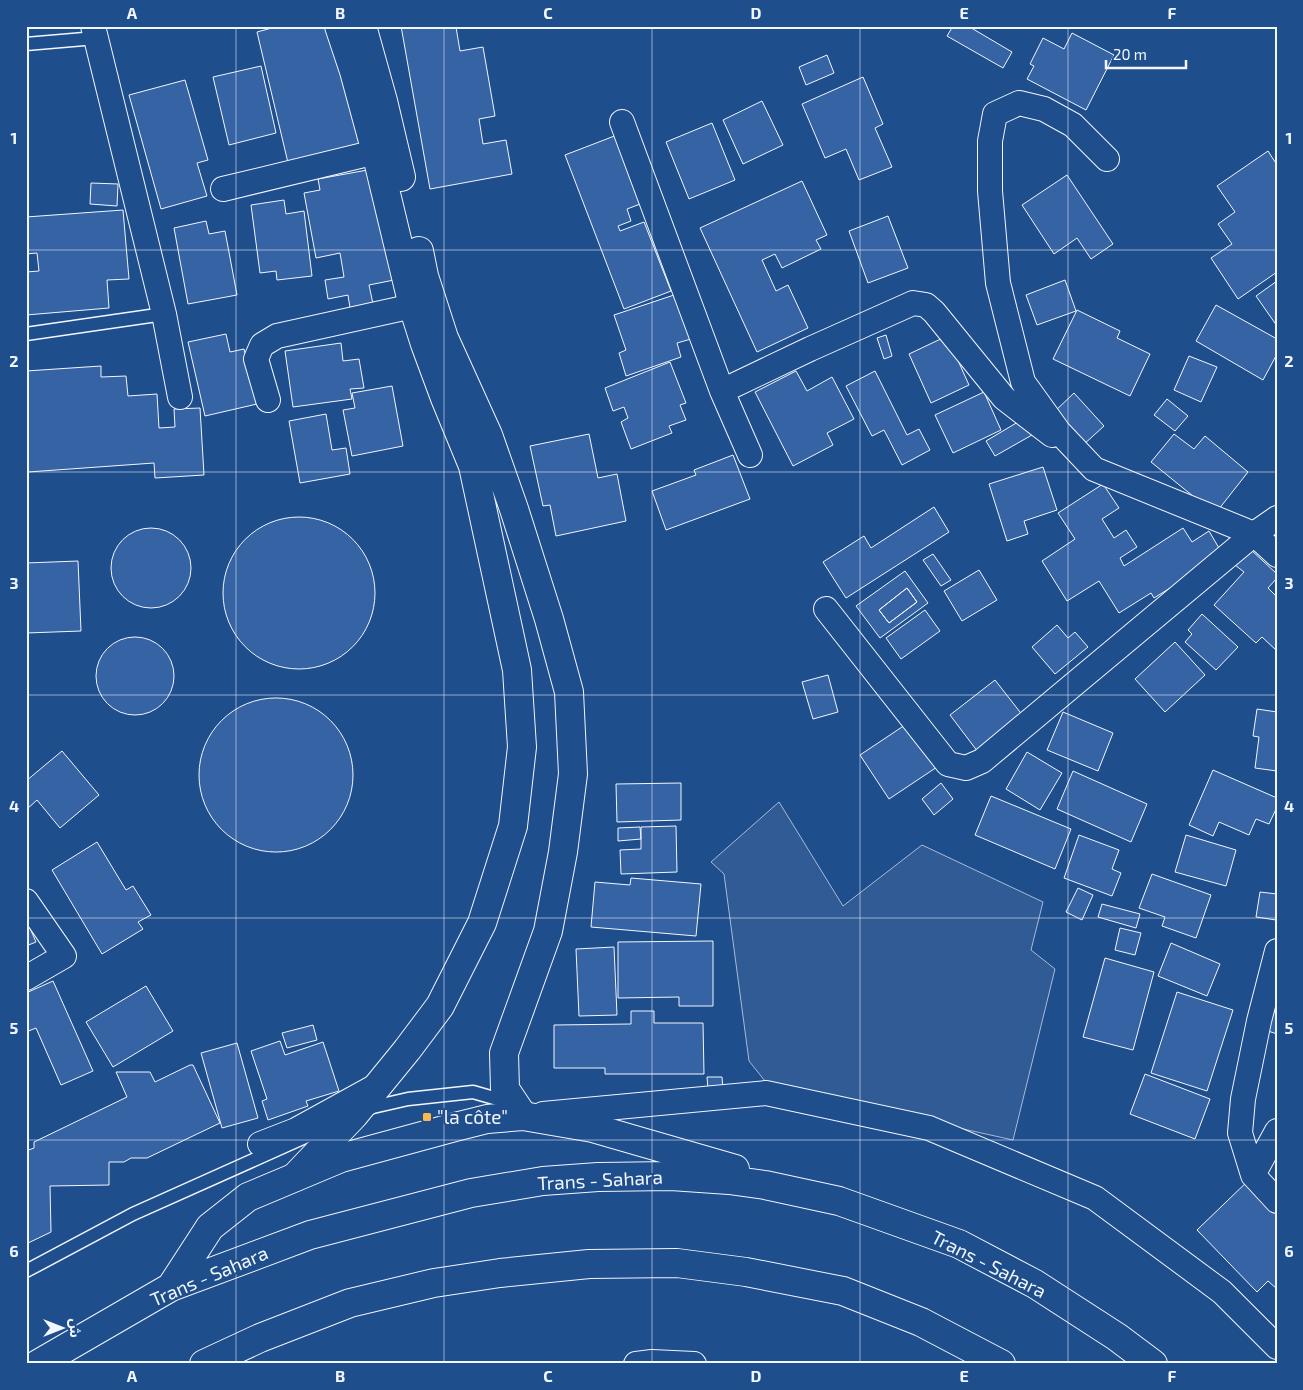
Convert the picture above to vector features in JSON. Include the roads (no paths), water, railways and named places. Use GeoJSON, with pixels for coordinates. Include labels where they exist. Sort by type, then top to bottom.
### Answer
{"type":"FeatureCollection","features":[{"type":"Feature","properties":{"kind":"main road"},"geometry":{"type":"LineString","coordinates":[[295,1177],[354,1116],[440,1006],[482,923],[513,826],[522,747],[516,670],[473,466],[438,380],[413,306],[376,152],[354,70],[339,26]]}},
{"type":"Feature","properties":{"kind":"main road"},"geometry":{"type":"LineString","coordinates":[[362,26],[383,101],[424,276],[444,338],[488,435],[505,481],[549,618],[569,692],[573,774],[563,852],[548,931],[504,1053],[505,1088],[523,1116]]}},
{"type":"Feature","properties":{"kind":"main road"},"geometry":{"type":"LineString","coordinates":[[171,1287],[210,1227],[248,1197],[341,1158],[487,1120],[523,1116],[593,1128],[720,1165],[782,1180],[839,1201]]}},
{"type":"Feature","properties":{"kind":"main road","name":"Trans - Sahara"},"geometry":{"type":"LineString","coordinates":[[38,1364],[171,1287],[310,1235],[471,1193],[543,1181],[598,1177],[680,1177],[765,1185],[839,1201],[959,1244],[1035,1284],[1117,1337],[1153,1364]]}},
{"type":"Feature","properties":{"kind":"main road"},"geometry":{"type":"LineString","coordinates":[[204,1364],[260,1338],[350,1303],[434,1283],[589,1264],[677,1263],[746,1272],[843,1291],[921,1322],[1001,1364]]}},
{"type":"Feature","properties":{"kind":"street"},"geometry":{"type":"LineString","coordinates":[[95,32],[164,314],[180,397]]}},
{"type":"Feature","properties":{"kind":"street"},"geometry":{"type":"LineString","coordinates":[[1094,469],[1059,432],[1024,382],[998,283],[990,191],[990,141],[995,114],[1019,103],[1044,109],[1073,125],[1107,159]]}},
{"type":"Feature","properties":{"kind":"street"},"geometry":{"type":"LineString","coordinates":[[622,122],[722,391],[750,455]]}},
{"type":"Feature","properties":{"kind":"street"},"geometry":{"type":"LineString","coordinates":[[223,189],[376,152]]}},
{"type":"Feature","properties":{"kind":"street"},"geometry":{"type":"LineString","coordinates":[[722,391],[810,349],[914,303],[926,305],[934,312],[1004,398],[1094,469],[1254,534],[1277,555]]}},
{"type":"Feature","properties":{"kind":"street"},"geometry":{"type":"LineString","coordinates":[[268,400],[256,359],[262,345],[277,336],[413,306]]}},
{"type":"Feature","properties":{"kind":"street"},"geometry":{"type":"LineString","coordinates":[[826,609],[948,764],[966,768],[982,761],[1254,534],[1277,518]]}},
{"type":"Feature","properties":{"kind":"street"},"geometry":{"type":"LineString","coordinates":[[26,901],[64,956],[26,978]]}},
{"type":"Feature","properties":{"kind":"street"},"geometry":{"type":"LineString","coordinates":[[1277,951],[1242,1099],[1240,1133],[1253,1174],[1277,1201]]}},
{"type":"Feature","properties":{"kind":"street"},"geometry":{"type":"LineString","coordinates":[[260,1144],[296,1130],[380,1084]]}},
{"type":"Feature","properties":{"kind":"street"},"geometry":{"type":"LineString","coordinates":[[523,1116],[766,1093],[929,1128],[1095,1198],[1222,1292],[1277,1347]]}},
{"type":"Feature","properties":{"kind":"street"},"geometry":{"type":"LineString","coordinates":[[1253,1174],[1277,1131]]}},
{"type":"Feature","properties":{"kind":"street"},"geometry":{"type":"LineString","coordinates":[[636,1364],[652,1362],[694,1364]]}},
{"type":"Feature","properties":{"kind":"lane"},"geometry":{"type":"LineString","coordinates":[[26,44],[95,32]]}},
{"type":"Feature","properties":{"kind":"lane"},"geometry":{"type":"LineString","coordinates":[[26,334],[164,314]]}},
{"type":"Feature","properties":{"kind":"lane"},"geometry":{"type":"LineString","coordinates":[[26,1271],[133,1214],[374,1106],[408,1099],[473,1092],[501,1100],[523,1116]]}},
{"type":"Feature","properties":{"kind":"place","name":"\"la côte\""},"geometry":{"type":"Point","coordinates":[427,1117]}}]}
